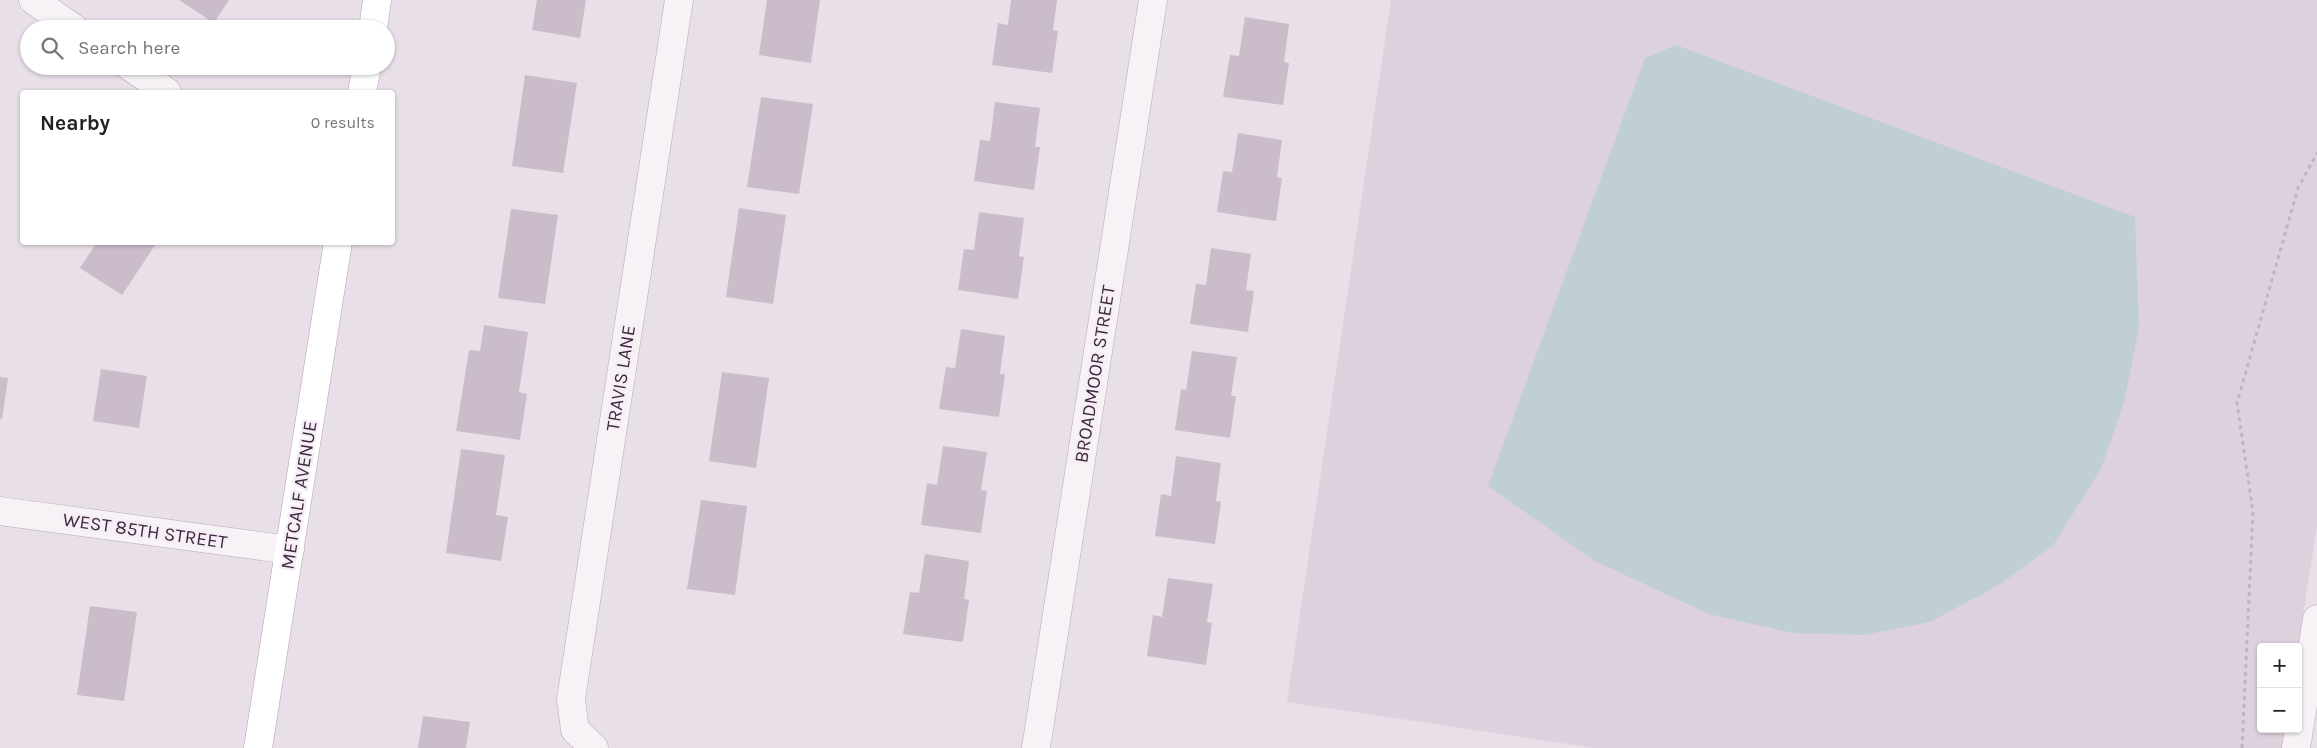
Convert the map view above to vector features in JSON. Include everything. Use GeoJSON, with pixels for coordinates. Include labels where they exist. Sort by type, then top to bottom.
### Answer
{"type":"FeatureCollection","features":[{"type":"Feature","properties":{"kind":"main road"},"geometry":{"type":"LineString","coordinates":[[374,20],[377,0]]}},
{"type":"Feature","properties":{"kind":"main road"},"geometry":{"type":"LineString","coordinates":[[362,90],[365,75]]}},
{"type":"Feature","properties":{"kind":"main road","name":"METCALF AVENUE"},"geometry":{"type":"LineString","coordinates":[[258,748],[338,245]]}},
{"type":"Feature","properties":{"kind":"street"},"geometry":{"type":"LineString","coordinates":[[33,0],[62,20]]}},
{"type":"Feature","properties":{"kind":"street","name":"TRAVIS LANE"},"geometry":{"type":"LineString","coordinates":[[594,748],[575,730],[571,699],[679,0]]}},
{"type":"Feature","properties":{"kind":"street","name":"BROADMOOR STREET"},"geometry":{"type":"LineString","coordinates":[[1036,748],[1153,0]]}},
{"type":"Feature","properties":{"kind":"street"},"geometry":{"type":"LineString","coordinates":[[142,75],[164,90]]}},
{"type":"Feature","properties":{"kind":"street","name":"WEST 85TH STREET"},"geometry":{"type":"LineString","coordinates":[[0,511],[290,550]]}},
{"type":"Feature","properties":{"kind":"street"},"geometry":{"type":"LineString","coordinates":[[2296,748],[2317,619]]}},
{"type":"Feature","properties":{"kind":"path"},"geometry":{"type":"LineString","coordinates":[[2242,748],[2253,512],[2237,403],[2298,188],[2317,153]]}},
{"type":"Feature","properties":{"kind":"shaded area"},"geometry":{"type":"Polygon","coordinates":[[[1391,0],[2317,0],[2317,526],[2299,643],[2257,643],[2257,733],[2284,733],[2282,748],[1594,748],[1287,702],[1391,0]]]}},
{"type":"Feature","properties":{"kind":"shaded area"},"geometry":{"type":"Polygon","coordinates":[[[1676,45],[2135,217],[2139,327],[2124,403],[2101,469],[2054,544],[1999,585],[1930,622],[1864,635],[1792,633],[1709,614],[1593,560],[1488,486],[1645,58],[1676,45]]]}},
{"type":"Feature","properties":{"kind":"building"},"geometry":{"type":"Polygon","coordinates":[[[179,0],[229,0],[216,20],[209,20],[179,0]]]}},
{"type":"Feature","properties":{"kind":"building"},"geometry":{"type":"Polygon","coordinates":[[[537,0],[586,0],[580,38],[532,30],[537,0]]]}},
{"type":"Feature","properties":{"kind":"building"},"geometry":{"type":"Polygon","coordinates":[[[767,0],[820,0],[811,63],[759,55],[767,0]]]}},
{"type":"Feature","properties":{"kind":"building"},"geometry":{"type":"Polygon","coordinates":[[[1011,0],[1057,0],[1053,30],[1058,31],[1052,73],[992,65],[998,23],[1008,25],[1011,0]]]}},
{"type":"Feature","properties":{"kind":"building"},"geometry":{"type":"Polygon","coordinates":[[[1245,17],[1289,24],[1284,62],[1289,63],[1283,105],[1223,97],[1230,55],[1239,56],[1245,17]]]}},
{"type":"Feature","properties":{"kind":"building"},"geometry":{"type":"Polygon","coordinates":[[[525,75],[577,83],[563,173],[512,166],[525,75]]]}},
{"type":"Feature","properties":{"kind":"building"},"geometry":{"type":"Polygon","coordinates":[[[761,97],[813,104],[799,194],[747,187],[761,97]]]}},
{"type":"Feature","properties":{"kind":"building"},"geometry":{"type":"Polygon","coordinates":[[[995,102],[1040,108],[1035,147],[1040,147],[1034,190],[974,181],[980,140],[990,141],[995,102]]]}},
{"type":"Feature","properties":{"kind":"building"},"geometry":{"type":"Polygon","coordinates":[[[1238,133],[1282,140],[1277,177],[1282,178],[1276,221],[1217,212],[1223,171],[1232,172],[1238,133]]]}},
{"type":"Feature","properties":{"kind":"building"},"geometry":{"type":"Polygon","coordinates":[[[739,208],[786,215],[773,304],[726,297],[739,208]]]}},
{"type":"Feature","properties":{"kind":"building"},"geometry":{"type":"Polygon","coordinates":[[[511,209],[558,215],[545,304],[498,298],[511,209]]]}},
{"type":"Feature","properties":{"kind":"building"},"geometry":{"type":"Polygon","coordinates":[[[979,212],[1024,218],[1019,256],[1024,257],[1018,299],[958,290],[964,249],[974,250],[979,212]]]}},
{"type":"Feature","properties":{"kind":"building"},"geometry":{"type":"Polygon","coordinates":[[[95,245],[155,245],[122,295],[80,268],[95,245]]]}},
{"type":"Feature","properties":{"kind":"building"},"geometry":{"type":"Polygon","coordinates":[[[1211,248],[1251,254],[1246,290],[1254,291],[1248,332],[1190,324],[1196,284],[1206,285],[1211,248]]]}},
{"type":"Feature","properties":{"kind":"building"},"geometry":{"type":"Polygon","coordinates":[[[484,325],[528,332],[519,392],[527,394],[520,440],[456,431],[469,350],[480,351],[484,325]]]}},
{"type":"Feature","properties":{"kind":"building"},"geometry":{"type":"Polygon","coordinates":[[[961,329],[1005,336],[1000,374],[1005,374],[999,417],[939,409],[946,367],[955,368],[961,329]]]}},
{"type":"Feature","properties":{"kind":"building"},"geometry":{"type":"Polygon","coordinates":[[[1192,351],[1237,357],[1231,396],[1236,396],[1230,438],[1175,430],[1181,389],[1186,390],[1192,351]]]}},
{"type":"Feature","properties":{"kind":"building"},"geometry":{"type":"Polygon","coordinates":[[[101,369],[147,376],[139,428],[93,421],[101,369]]]}},
{"type":"Feature","properties":{"kind":"building"},"geometry":{"type":"Polygon","coordinates":[[[722,372],[769,378],[756,468],[709,461],[722,372]]]}},
{"type":"Feature","properties":{"kind":"building"},"geometry":{"type":"Polygon","coordinates":[[[0,377],[8,378],[2,419],[0,419],[0,377]]]}},
{"type":"Feature","properties":{"kind":"building"},"geometry":{"type":"Polygon","coordinates":[[[943,446],[987,452],[981,490],[987,491],[981,533],[921,525],[927,483],[937,485],[943,446]]]}},
{"type":"Feature","properties":{"kind":"building"},"geometry":{"type":"Polygon","coordinates":[[[461,449],[505,455],[496,515],[508,517],[501,561],[446,553],[461,449]]]}},
{"type":"Feature","properties":{"kind":"building"},"geometry":{"type":"Polygon","coordinates":[[[1176,456],[1221,463],[1216,501],[1221,502],[1215,544],[1155,536],[1161,494],[1171,496],[1176,456]]]}},
{"type":"Feature","properties":{"kind":"building"},"geometry":{"type":"Polygon","coordinates":[[[701,500],[747,506],[735,595],[687,589],[701,500]]]}},
{"type":"Feature","properties":{"kind":"building"},"geometry":{"type":"Polygon","coordinates":[[[925,554],[969,561],[964,599],[969,600],[963,642],[903,634],[910,592],[919,593],[925,554]]]}},
{"type":"Feature","properties":{"kind":"building"},"geometry":{"type":"Polygon","coordinates":[[[1168,578],[1213,584],[1207,622],[1212,623],[1206,665],[1147,656],[1153,615],[1162,617],[1168,578]]]}},
{"type":"Feature","properties":{"kind":"building"},"geometry":{"type":"Polygon","coordinates":[[[90,606],[137,612],[124,701],[77,695],[90,606]]]}},
{"type":"Feature","properties":{"kind":"building"},"geometry":{"type":"Polygon","coordinates":[[[423,716],[470,722],[466,748],[418,748],[423,716]]]}}]}
